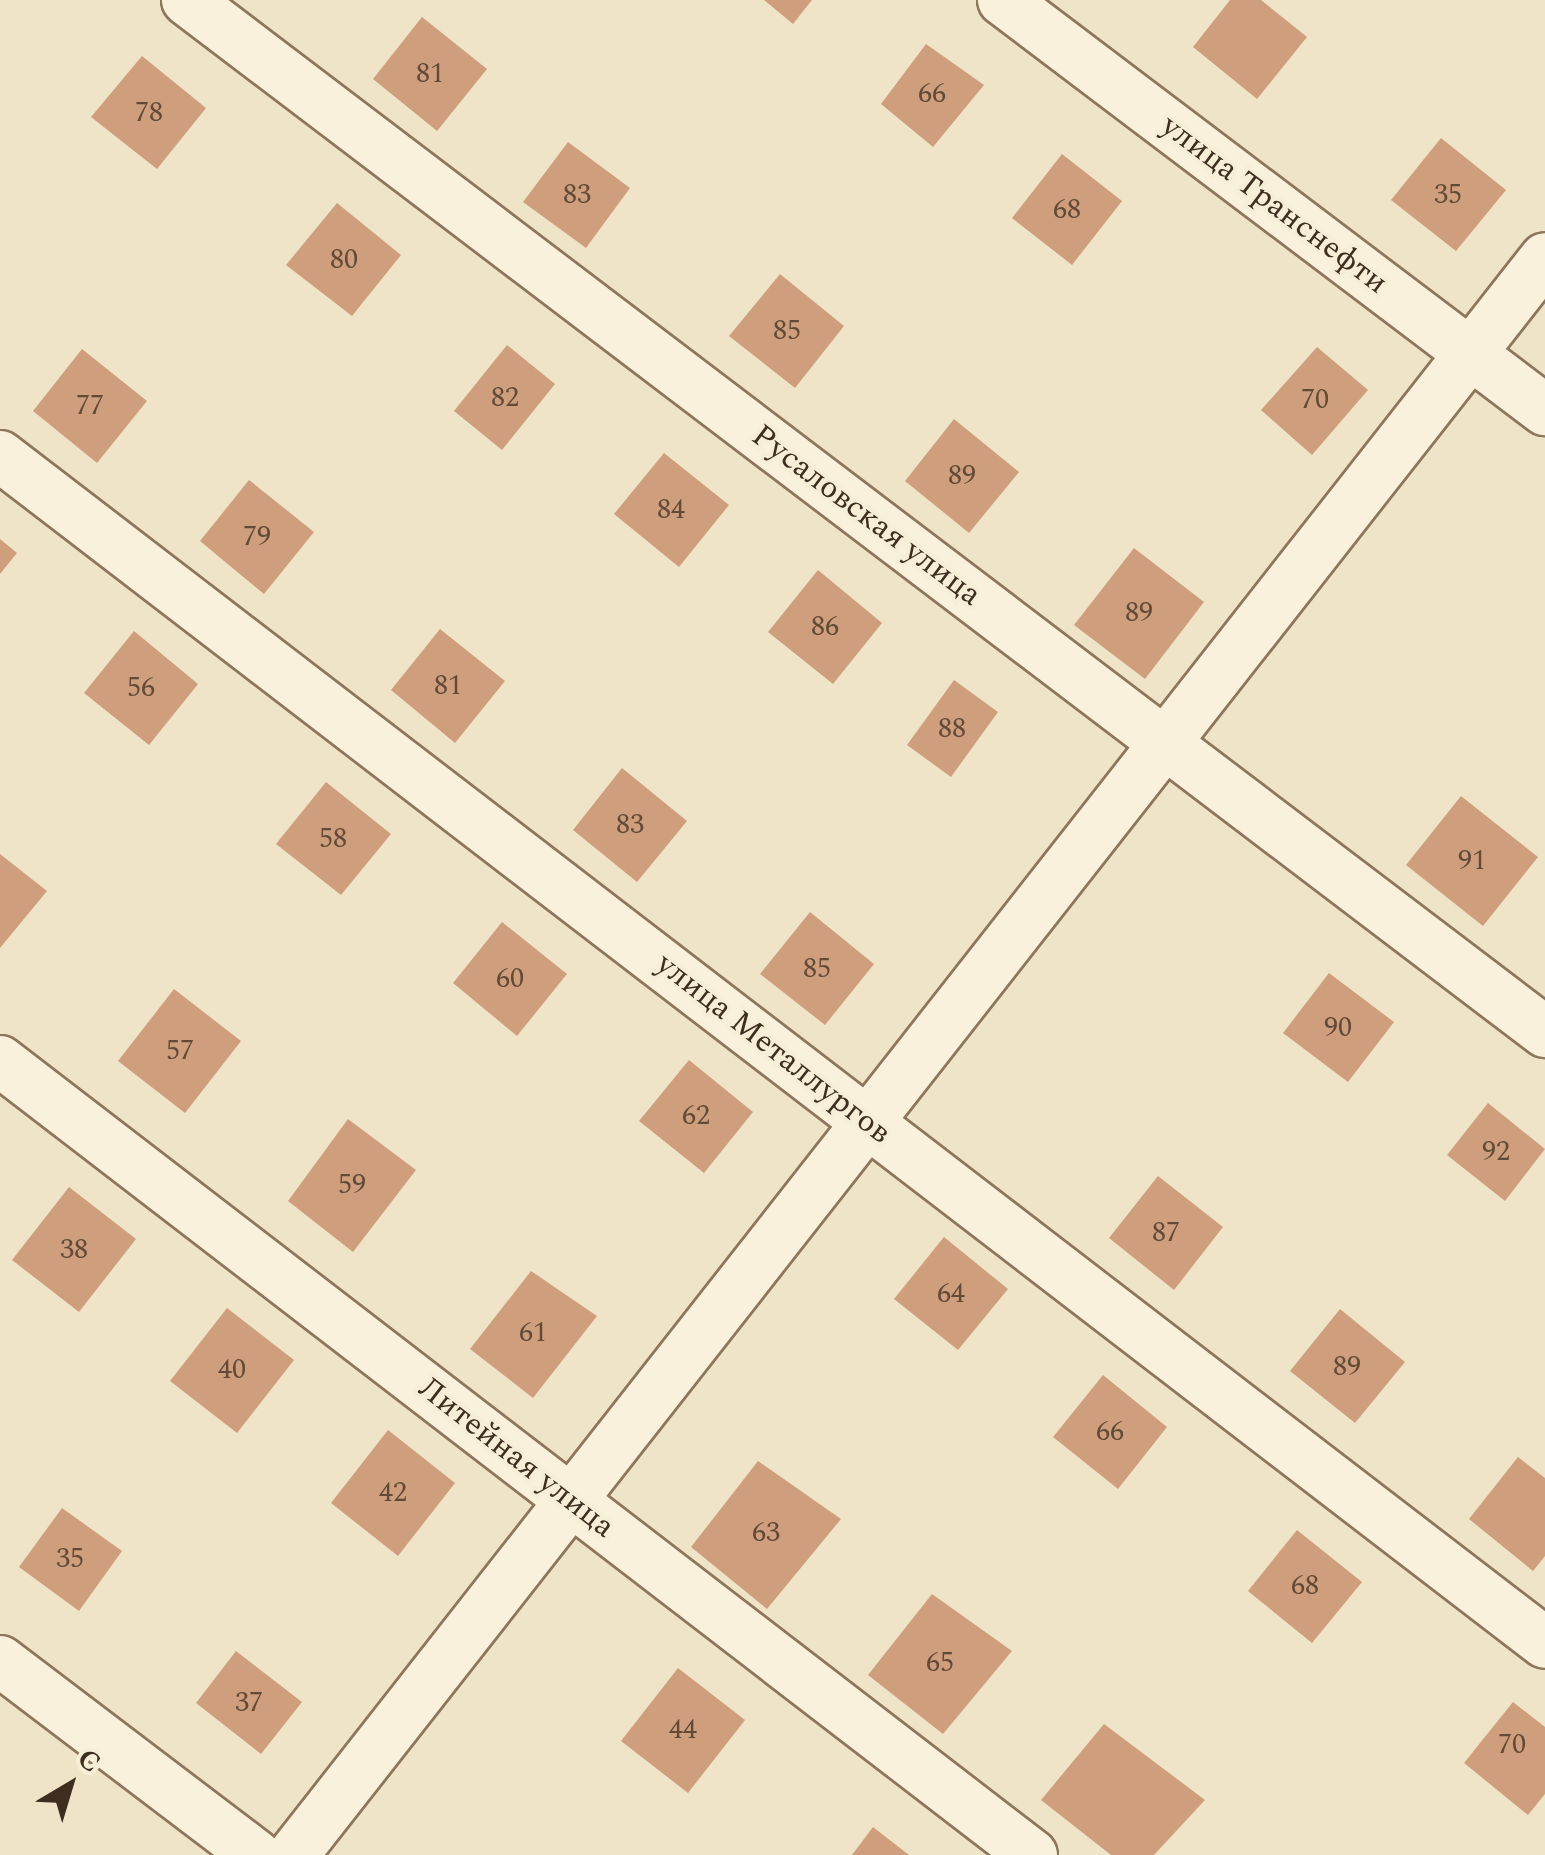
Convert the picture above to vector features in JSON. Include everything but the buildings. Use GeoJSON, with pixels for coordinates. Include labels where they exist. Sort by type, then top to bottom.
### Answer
{"type":"FeatureCollection","features":[{"type":"Feature","properties":{"kind":"street","name":"Русаловская улица"},"geometry":{"type":"LineString","coordinates":[[187,0],[1545,1032]]}},
{"type":"Feature","properties":{"kind":"street","name":"улица Транснефти"},"geometry":{"type":"LineString","coordinates":[[1003,0],[1545,410]]}},
{"type":"Feature","properties":{"kind":"street"},"geometry":{"type":"LineString","coordinates":[[293,1855],[573,1502],[863,1118],[1166,744],[1545,258]]}},
{"type":"Feature","properties":{"kind":"street","name":"улица Металлургов"},"geometry":{"type":"LineString","coordinates":[[0,456],[1545,1643]]}},
{"type":"Feature","properties":{"kind":"street","name":"Литейная улица"},"geometry":{"type":"LineString","coordinates":[[0,1061],[1032,1855]]}},
{"type":"Feature","properties":{"kind":"street"},"geometry":{"type":"LineString","coordinates":[[0,1661],[256,1855]]}}]}
